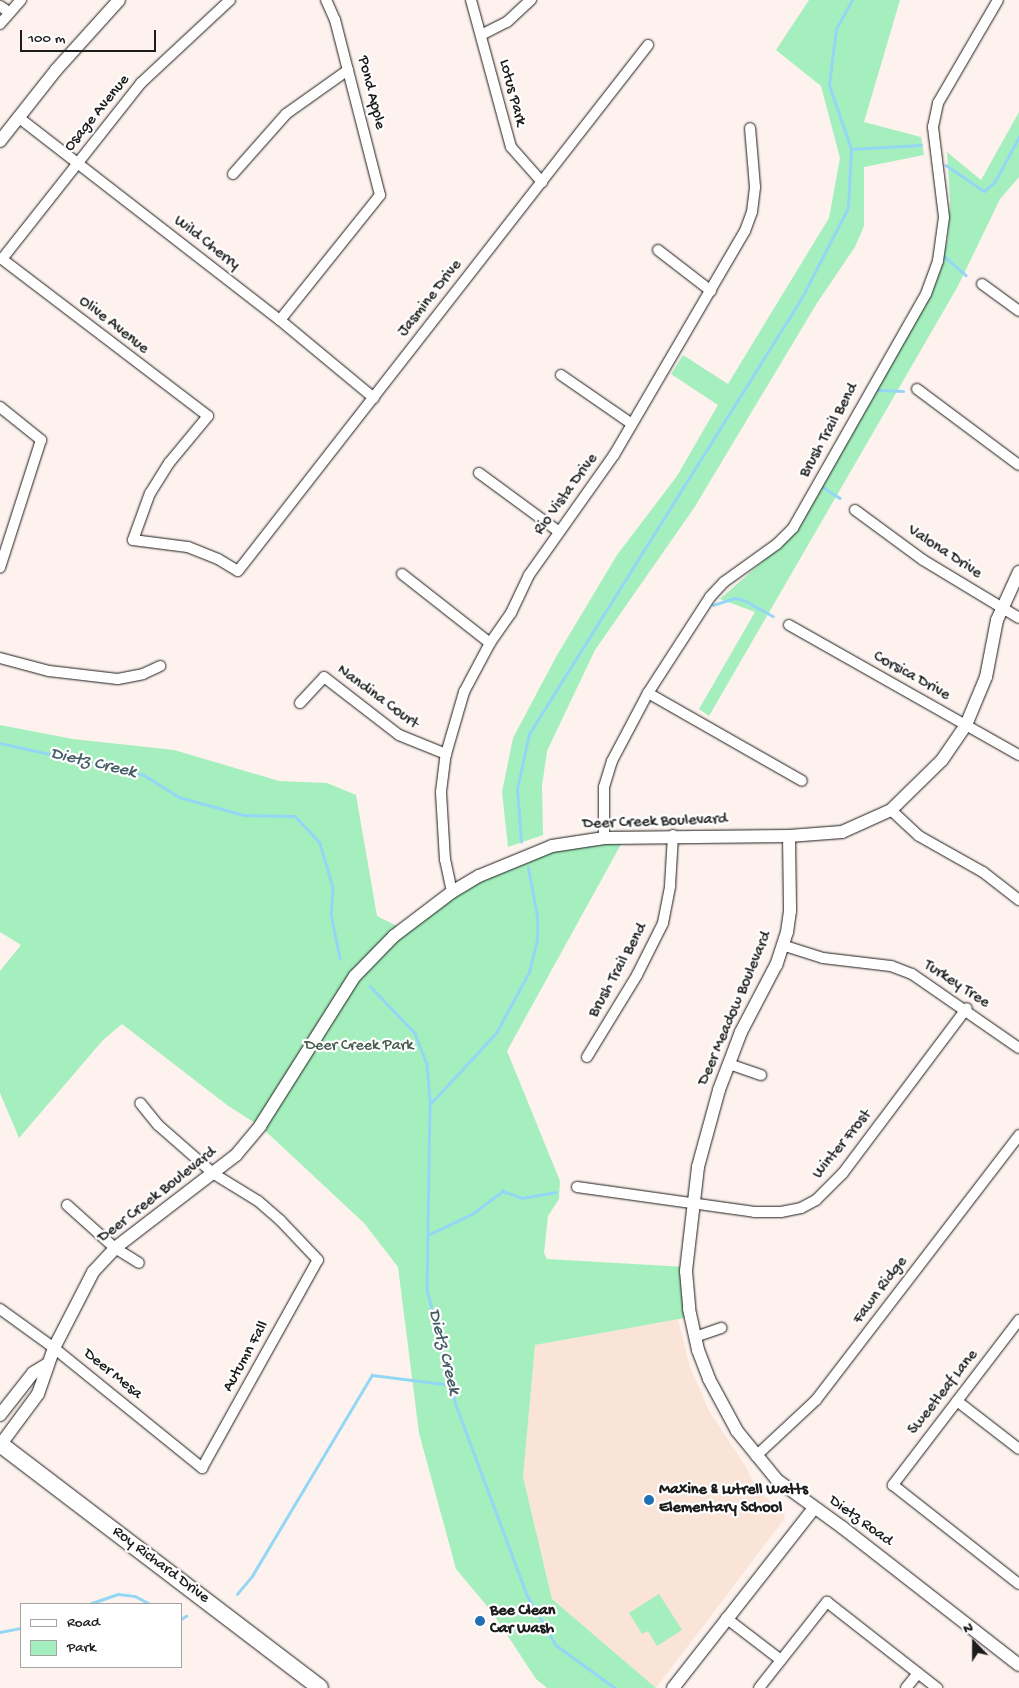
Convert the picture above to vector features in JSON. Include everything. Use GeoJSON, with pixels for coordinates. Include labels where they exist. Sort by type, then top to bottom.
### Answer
{"type":"FeatureCollection","features":[{"type":"Feature","properties":{"kind":"main road","name":"Roy Richard Drive"},"geometry":{"type":"LineString","coordinates":[[0,1444],[320,1688]]}},
{"type":"Feature","properties":{"kind":"street"},"geometry":{"type":"LineString","coordinates":[[0,24],[21,0]]}},
{"type":"Feature","properties":{"kind":"street"},"geometry":{"type":"LineString","coordinates":[[0,142],[18,117],[119,0]]}},
{"type":"Feature","properties":{"kind":"street","name":"Osage Avenue"},"geometry":{"type":"LineString","coordinates":[[2,259],[77,163],[159,64],[230,0]]}},
{"type":"Feature","properties":{"kind":"street","name":"Pond Apple"},"geometry":{"type":"LineString","coordinates":[[280,320],[380,195],[335,20],[326,0]]}},
{"type":"Feature","properties":{"kind":"street","name":"Lotus Park"},"geometry":{"type":"LineString","coordinates":[[471,0],[510,147],[542,182]]}},
{"type":"Feature","properties":{"kind":"street"},"geometry":{"type":"LineString","coordinates":[[481,35],[507,22],[531,0]]}},
{"type":"Feature","properties":{"kind":"street","name":"Brush Trail Bend"},"geometry":{"type":"LineString","coordinates":[[604,838],[604,792],[612,761],[648,693],[710,597],[724,582],[777,544],[793,528],[926,294],[938,261],[944,217],[933,128],[938,103],[998,0]]}},
{"type":"Feature","properties":{"kind":"street"},"geometry":{"type":"LineString","coordinates":[[0,6],[9,12]]}},
{"type":"Feature","properties":{"kind":"street","name":"Jasmine Drive"},"geometry":{"type":"LineString","coordinates":[[134,540],[188,547],[218,559],[238,572],[648,45]]}},
{"type":"Feature","properties":{"kind":"street"},"geometry":{"type":"LineString","coordinates":[[233,174],[291,110],[348,70]]}},
{"type":"Feature","properties":{"kind":"street","name":"Wild Cherry"},"geometry":{"type":"LineString","coordinates":[[18,117],[280,320],[374,398]]}},
{"type":"Feature","properties":{"kind":"street","name":"Rio Vista Drive"},"geometry":{"type":"LineString","coordinates":[[452,892],[441,824],[446,754],[464,692],[490,643],[558,531],[614,455],[711,291],[752,212],[756,187],[750,128]]}},
{"type":"Feature","properties":{"kind":"street"},"geometry":{"type":"LineString","coordinates":[[658,250],[711,291]]}},
{"type":"Feature","properties":{"kind":"street","name":"Olive Avenue"},"geometry":{"type":"LineString","coordinates":[[2,259],[208,416],[169,463],[150,493],[134,540]]}},
{"type":"Feature","properties":{"kind":"street"},"geometry":{"type":"LineString","coordinates":[[982,284],[1019,311]]}},
{"type":"Feature","properties":{"kind":"street"},"geometry":{"type":"LineString","coordinates":[[561,375],[632,424]]}},
{"type":"Feature","properties":{"kind":"street"},"geometry":{"type":"LineString","coordinates":[[917,389],[1019,466]]}},
{"type":"Feature","properties":{"kind":"street"},"geometry":{"type":"LineString","coordinates":[[0,407],[41,440],[0,568]]}},
{"type":"Feature","properties":{"kind":"street"},"geometry":{"type":"LineString","coordinates":[[479,473],[558,531]]}},
{"type":"Feature","properties":{"kind":"street","name":"Valona Drive"},"geometry":{"type":"LineString","coordinates":[[855,510],[923,560],[1019,618]]}},
{"type":"Feature","properties":{"kind":"street","name":"Deer Creek Boulevard"},"geometry":{"type":"LineString","coordinates":[[0,1444],[38,1394],[54,1348],[84,1284],[115,1248],[214,1174],[260,1126],[355,976],[394,936],[452,892],[497,867],[547,848],[604,838],[789,836],[842,832],[891,810],[942,760],[966,725],[986,678],[1002,608],[1019,572]]}},
{"type":"Feature","properties":{"kind":"street"},"geometry":{"type":"LineString","coordinates":[[402,574],[490,643]]}},
{"type":"Feature","properties":{"kind":"street","name":"Corsica Drive"},"geometry":{"type":"LineString","coordinates":[[789,625],[1019,755]]}},
{"type":"Feature","properties":{"kind":"street"},"geometry":{"type":"LineString","coordinates":[[0,658],[49,671],[118,679],[143,674],[160,666]]}},
{"type":"Feature","properties":{"kind":"street","name":"Nandina Court"},"geometry":{"type":"LineString","coordinates":[[300,703],[324,677],[399,735],[446,754]]}},
{"type":"Feature","properties":{"kind":"street"},"geometry":{"type":"LineString","coordinates":[[648,693],[802,781]]}},
{"type":"Feature","properties":{"kind":"street"},"geometry":{"type":"LineString","coordinates":[[891,810],[919,836],[983,872],[1019,900]]}},
{"type":"Feature","properties":{"kind":"street","name":"Brush Trail Bend"},"geometry":{"type":"LineString","coordinates":[[587,1057],[637,975],[663,923],[670,886],[673,836]]}},
{"type":"Feature","properties":{"kind":"street","name":"Deer Meadow Boulevard"},"geometry":{"type":"LineString","coordinates":[[789,836],[790,911],[782,945],[729,1064],[708,1122],[692,1204],[686,1271],[695,1337],[723,1407],[756,1456],[777,1480],[814,1508]]}},
{"type":"Feature","properties":{"kind":"street","name":"Turkey Tree"},"geometry":{"type":"LineString","coordinates":[[782,945],[823,958],[891,966],[926,980],[1019,1048]]}},
{"type":"Feature","properties":{"kind":"street","name":"Winter Frost"},"geometry":{"type":"LineString","coordinates":[[577,1187],[769,1213],[791,1211],[816,1200],[843,1173],[966,1008]]}},
{"type":"Feature","properties":{"kind":"street"},"geometry":{"type":"LineString","coordinates":[[729,1064],[761,1075]]}},
{"type":"Feature","properties":{"kind":"street"},"geometry":{"type":"LineString","coordinates":[[140,1103],[158,1125],[214,1174]]}},
{"type":"Feature","properties":{"kind":"street","name":"Fawn Ridge"},"geometry":{"type":"LineString","coordinates":[[756,1456],[816,1400],[1019,1135]]}},
{"type":"Feature","properties":{"kind":"street","name":"Autumn Fall"},"geometry":{"type":"LineString","coordinates":[[202,1468],[318,1260],[258,1201],[214,1174]]}},
{"type":"Feature","properties":{"kind":"street"},"geometry":{"type":"LineString","coordinates":[[67,1205],[115,1248],[139,1263]]}},
{"type":"Feature","properties":{"kind":"street","name":"Deer Mesa"},"geometry":{"type":"LineString","coordinates":[[0,1309],[54,1348],[202,1468]]}},
{"type":"Feature","properties":{"kind":"street","name":"Sweetleaf Lane"},"geometry":{"type":"LineString","coordinates":[[1019,1320],[892,1484],[1019,1584]]}},
{"type":"Feature","properties":{"kind":"street"},"geometry":{"type":"LineString","coordinates":[[695,1337],[721,1328]]}},
{"type":"Feature","properties":{"kind":"street"},"geometry":{"type":"LineString","coordinates":[[0,1415],[33,1373],[48,1364]]}},
{"type":"Feature","properties":{"kind":"street"},"geometry":{"type":"LineString","coordinates":[[957,1401],[1019,1449]]}},
{"type":"Feature","properties":{"kind":"street","name":"Dietz Road"},"geometry":{"type":"LineString","coordinates":[[672,1688],[814,1508],[844,1528],[1019,1665]]}},
{"type":"Feature","properties":{"kind":"street"},"geometry":{"type":"LineString","coordinates":[[759,1688],[827,1602],[936,1688]]}},
{"type":"Feature","properties":{"kind":"street"},"geometry":{"type":"LineString","coordinates":[[726,1618],[781,1660]]}},
{"type":"Feature","properties":{"kind":"street"},"geometry":{"type":"LineString","coordinates":[[906,1688],[918,1673]]}},
{"type":"Feature","properties":{"kind":"shaded area","name":"Maxine & Lutrell Watts Elementary School"},"geometry":{"type":"Polygon","coordinates":[[[678,1319],[690,1367],[709,1411],[746,1467],[756,1488],[783,1513],[785,1518],[656,1688],[552,1599],[523,1477],[535,1345],[678,1319]]]}},
{"type":"Feature","properties":{"kind":"green space"},"geometry":{"type":"Polygon","coordinates":[[[809,0],[900,0],[864,122],[921,137],[924,155],[864,167],[864,226],[855,247],[817,303],[694,508],[595,650],[547,751],[542,786],[543,835],[508,847],[502,792],[513,738],[556,657],[617,555],[677,476],[718,405],[671,374],[683,355],[728,384],[829,218],[840,158],[821,86],[776,50],[809,0]]]}},
{"type":"Feature","properties":{"kind":"green space"},"geometry":{"type":"Polygon","coordinates":[[[1019,112],[1019,177],[1000,199],[958,286],[709,716],[699,709],[755,612],[720,599],[795,533],[938,276],[948,237],[950,201],[947,152],[981,180],[1019,112]]]}},
{"type":"Feature","properties":{"kind":"green space","name":"Deer Creek Park"},"geometry":{"type":"Polygon","coordinates":[[[0,725],[73,739],[174,750],[279,781],[327,783],[356,795],[377,916],[403,929],[513,860],[625,837],[507,1051],[560,1181],[559,1199],[548,1216],[544,1253],[547,1259],[686,1267],[690,1317],[535,1345],[523,1477],[552,1599],[656,1688],[547,1688],[536,1679],[492,1612],[456,1569],[419,1433],[398,1267],[364,1223],[260,1126],[227,1105],[122,1024],[103,1040],[19,1138],[0,1093],[0,971],[21,945],[0,932],[0,725]]]}},
{"type":"Feature","properties":{"kind":"green space"},"geometry":{"type":"Polygon","coordinates":[[[659,1594],[682,1630],[657,1646],[648,1631],[642,1634],[629,1613],[659,1594]]]}},
{"type":"Feature","properties":{"kind":"waterway"},"geometry":{"type":"LineString","coordinates":[[521,842],[517,789],[529,734],[801,299],[848,208],[851,149],[829,85],[836,29],[852,0]]}},
{"type":"Feature","properties":{"kind":"waterway"},"geometry":{"type":"LineString","coordinates":[[946,165],[984,191],[994,183],[1019,137]]}},
{"type":"Feature","properties":{"kind":"waterway"},"geometry":{"type":"LineString","coordinates":[[851,149],[921,145]]}},
{"type":"Feature","properties":{"kind":"waterway"},"geometry":{"type":"LineString","coordinates":[[944,256],[966,275]]}},
{"type":"Feature","properties":{"kind":"waterway"},"geometry":{"type":"LineString","coordinates":[[878,390],[903,391]]}},
{"type":"Feature","properties":{"kind":"waterway"},"geometry":{"type":"LineString","coordinates":[[823,487],[840,498]]}},
{"type":"Feature","properties":{"kind":"waterway"},"geometry":{"type":"LineString","coordinates":[[713,605],[735,598],[744,600],[773,616]]}},
{"type":"Feature","properties":{"kind":"waterway","name":"Dietz Creek"},"geometry":{"type":"LineString","coordinates":[[0,743],[144,775],[179,797],[244,815],[295,816],[320,843],[333,888],[331,914],[340,958]]}},
{"type":"Feature","properties":{"kind":"waterway"},"geometry":{"type":"LineString","coordinates":[[431,1103],[496,1033],[529,972],[537,941],[537,916],[528,868]]}},
{"type":"Feature","properties":{"kind":"waterway","name":"Dietz Creek"},"geometry":{"type":"LineString","coordinates":[[370,986],[415,1033],[427,1065],[430,1103],[427,1289],[456,1405],[527,1595],[556,1645],[615,1688]]}},
{"type":"Feature","properties":{"kind":"waterway"},"geometry":{"type":"LineString","coordinates":[[428,1235],[472,1214],[503,1191],[522,1198],[555,1192]]}},
{"type":"Feature","properties":{"kind":"waterway"},"geometry":{"type":"LineString","coordinates":[[237,1594],[252,1576],[372,1375],[451,1385]]}},
{"type":"Feature","properties":{"kind":"waterway"},"geometry":{"type":"LineString","coordinates":[[92,1603],[118,1594],[135,1596],[148,1603]]}},
{"type":"Feature","properties":{"kind":"waterway"},"geometry":{"type":"LineString","coordinates":[[182,1618],[186,1616]]}},
{"type":"Feature","properties":{"kind":"waterway"},"geometry":{"type":"LineString","coordinates":[[0,1632],[20,1628]]}},
{"type":"Feature","properties":{"kind":"place","name":"Maxine & Lutrell Watts Elementary School"},"geometry":{"type":"Point","coordinates":[649,1500]}},
{"type":"Feature","properties":{"kind":"place","name":"Bee Clean Car Wash"},"geometry":{"type":"Point","coordinates":[480,1621]}}]}
